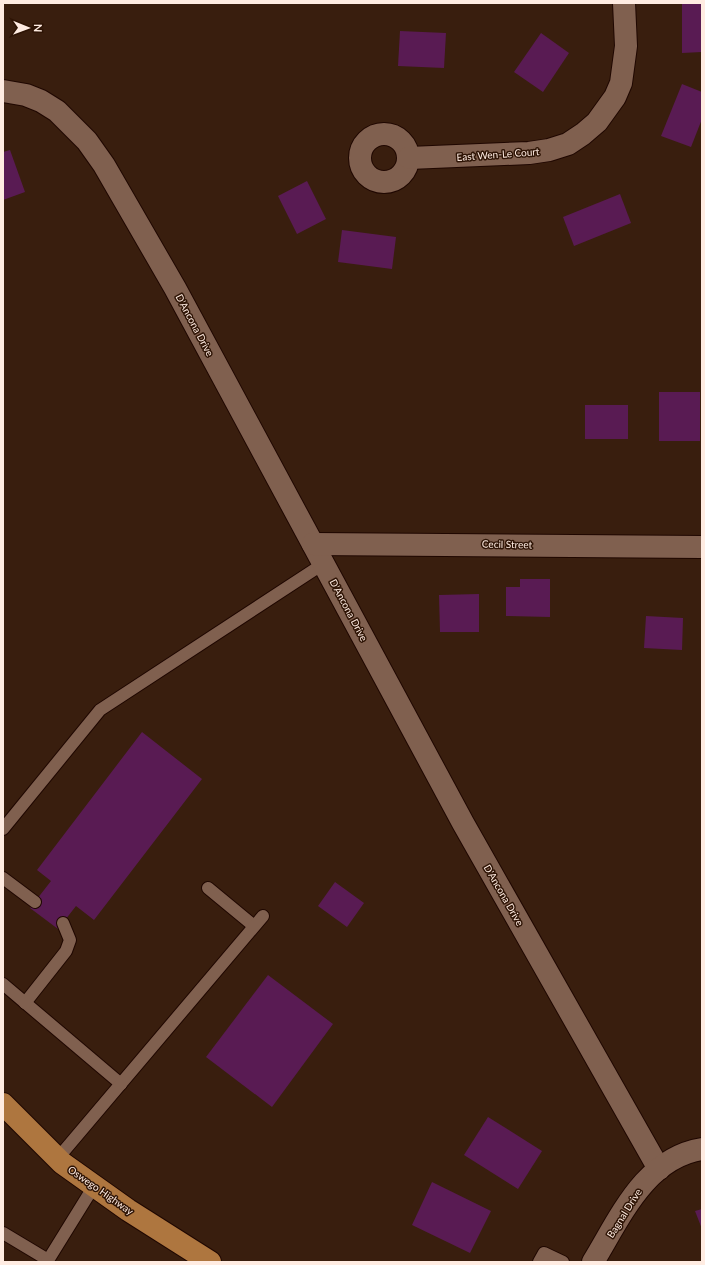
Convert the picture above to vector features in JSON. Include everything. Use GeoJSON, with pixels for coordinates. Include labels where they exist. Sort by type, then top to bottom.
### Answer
{"type":"FeatureCollection","features":[{"type":"Feature","properties":{"kind":"main road","name":"Oswego Highway"},"geometry":{"type":"LineString","coordinates":[[3,1104],[58,1158],[94,1186],[128,1210],[210,1262]]}},
{"type":"Feature","properties":{"kind":"street","name":"East Wen-Le Court"},"geometry":{"type":"LineString","coordinates":[[409,158],[529,153],[549,150],[568,144],[583,134],[597,122],[615,97],[620,83],[626,46],[624,3]]}},
{"type":"Feature","properties":{"kind":"street","name":"D'Ancona Drive"},"geometry":{"type":"LineString","coordinates":[[3,91],[34,98],[57,111],[87,141],[104,165],[175,288],[463,823],[659,1168]]}},
{"type":"Feature","properties":{"kind":"street","name":"Cecil Street"},"geometry":{"type":"LineString","coordinates":[[313,544],[702,547]]}},
{"type":"Feature","properties":{"kind":"street","name":"Bagnal Drive"},"geometry":{"type":"LineString","coordinates":[[593,1262],[635,1193],[648,1178],[659,1168],[679,1156],[702,1149]]}},
{"type":"Feature","properties":{"kind":"lane"},"geometry":{"type":"LineString","coordinates":[[3,829],[100,710],[323,564]]}},
{"type":"Feature","properties":{"kind":"lane"},"geometry":{"type":"LineString","coordinates":[[3,878],[35,902]]}},
{"type":"Feature","properties":{"kind":"lane"},"geometry":{"type":"LineString","coordinates":[[208,888],[254,926]]}},
{"type":"Feature","properties":{"kind":"lane"},"geometry":{"type":"LineString","coordinates":[[58,1158],[263,916]]}},
{"type":"Feature","properties":{"kind":"lane"},"geometry":{"type":"LineString","coordinates":[[25,1003],[66,951],[70,940],[63,923]]}},
{"type":"Feature","properties":{"kind":"lane"},"geometry":{"type":"LineString","coordinates":[[3,984],[121,1084]]}},
{"type":"Feature","properties":{"kind":"lane"},"geometry":{"type":"LineString","coordinates":[[3,1233],[48,1261],[94,1186]]}},
{"type":"Feature","properties":{"kind":"lane"},"geometry":{"type":"LineString","coordinates":[[539,1262],[544,1253],[563,1262]]}},
{"type":"Feature","properties":{"kind":"building"},"geometry":{"type":"Polygon","coordinates":[[[682,3],[702,3],[702,52],[682,53],[682,3]]]}},
{"type":"Feature","properties":{"kind":"building"},"geometry":{"type":"Polygon","coordinates":[[[400,31],[446,33],[444,68],[398,66],[400,31]]]}},
{"type":"Feature","properties":{"kind":"building"},"geometry":{"type":"Polygon","coordinates":[[[541,33],[569,53],[543,92],[514,72],[541,33]]]}},
{"type":"Feature","properties":{"kind":"building"},"geometry":{"type":"Polygon","coordinates":[[[682,84],[702,92],[702,119],[691,147],[661,136],[682,84]]]}},
{"type":"Feature","properties":{"kind":"building"},"geometry":{"type":"Polygon","coordinates":[[[10,150],[25,192],[3,200],[3,152],[10,150]]]}},
{"type":"Feature","properties":{"kind":"building"},"geometry":{"type":"Polygon","coordinates":[[[307,181],[326,219],[297,234],[278,196],[307,181]]]}},
{"type":"Feature","properties":{"kind":"building"},"geometry":{"type":"Polygon","coordinates":[[[620,194],[631,223],[574,246],[563,217],[620,194]]]}},
{"type":"Feature","properties":{"kind":"building"},"geometry":{"type":"Polygon","coordinates":[[[342,230],[396,237],[392,269],[338,262],[342,230]]]}},
{"type":"Feature","properties":{"kind":"building"},"geometry":{"type":"Polygon","coordinates":[[[659,392],[700,392],[700,441],[659,441],[659,392]]]}},
{"type":"Feature","properties":{"kind":"building"},"geometry":{"type":"Polygon","coordinates":[[[585,405],[628,405],[628,439],[585,439],[585,405]]]}},
{"type":"Feature","properties":{"kind":"building"},"geometry":{"type":"Polygon","coordinates":[[[520,579],[550,579],[550,617],[506,616],[506,587],[520,587],[520,579]]]}},
{"type":"Feature","properties":{"kind":"building"},"geometry":{"type":"Polygon","coordinates":[[[479,594],[479,632],[440,632],[439,595],[479,594]]]}},
{"type":"Feature","properties":{"kind":"building"},"geometry":{"type":"Polygon","coordinates":[[[646,616],[683,618],[682,650],[644,648],[646,616]]]}},
{"type":"Feature","properties":{"kind":"building"},"geometry":{"type":"Polygon","coordinates":[[[142,732],[202,779],[94,920],[76,906],[58,929],[30,908],[51,881],[37,870],[142,732]]]}},
{"type":"Feature","properties":{"kind":"building"},"geometry":{"type":"Polygon","coordinates":[[[335,882],[364,903],[347,927],[318,906],[335,882]]]}},
{"type":"Feature","properties":{"kind":"building"},"geometry":{"type":"Polygon","coordinates":[[[268,975],[333,1024],[272,1107],[206,1057],[268,975]]]}},
{"type":"Feature","properties":{"kind":"building"},"geometry":{"type":"Polygon","coordinates":[[[488,1117],[542,1151],[518,1189],[464,1155],[488,1117]]]}},
{"type":"Feature","properties":{"kind":"building"},"geometry":{"type":"Polygon","coordinates":[[[432,1182],[491,1211],[470,1253],[412,1225],[432,1182]]]}},
{"type":"Feature","properties":{"kind":"building"},"geometry":{"type":"Polygon","coordinates":[[[702,1209],[702,1229],[695,1211],[702,1209]]]}}]}
